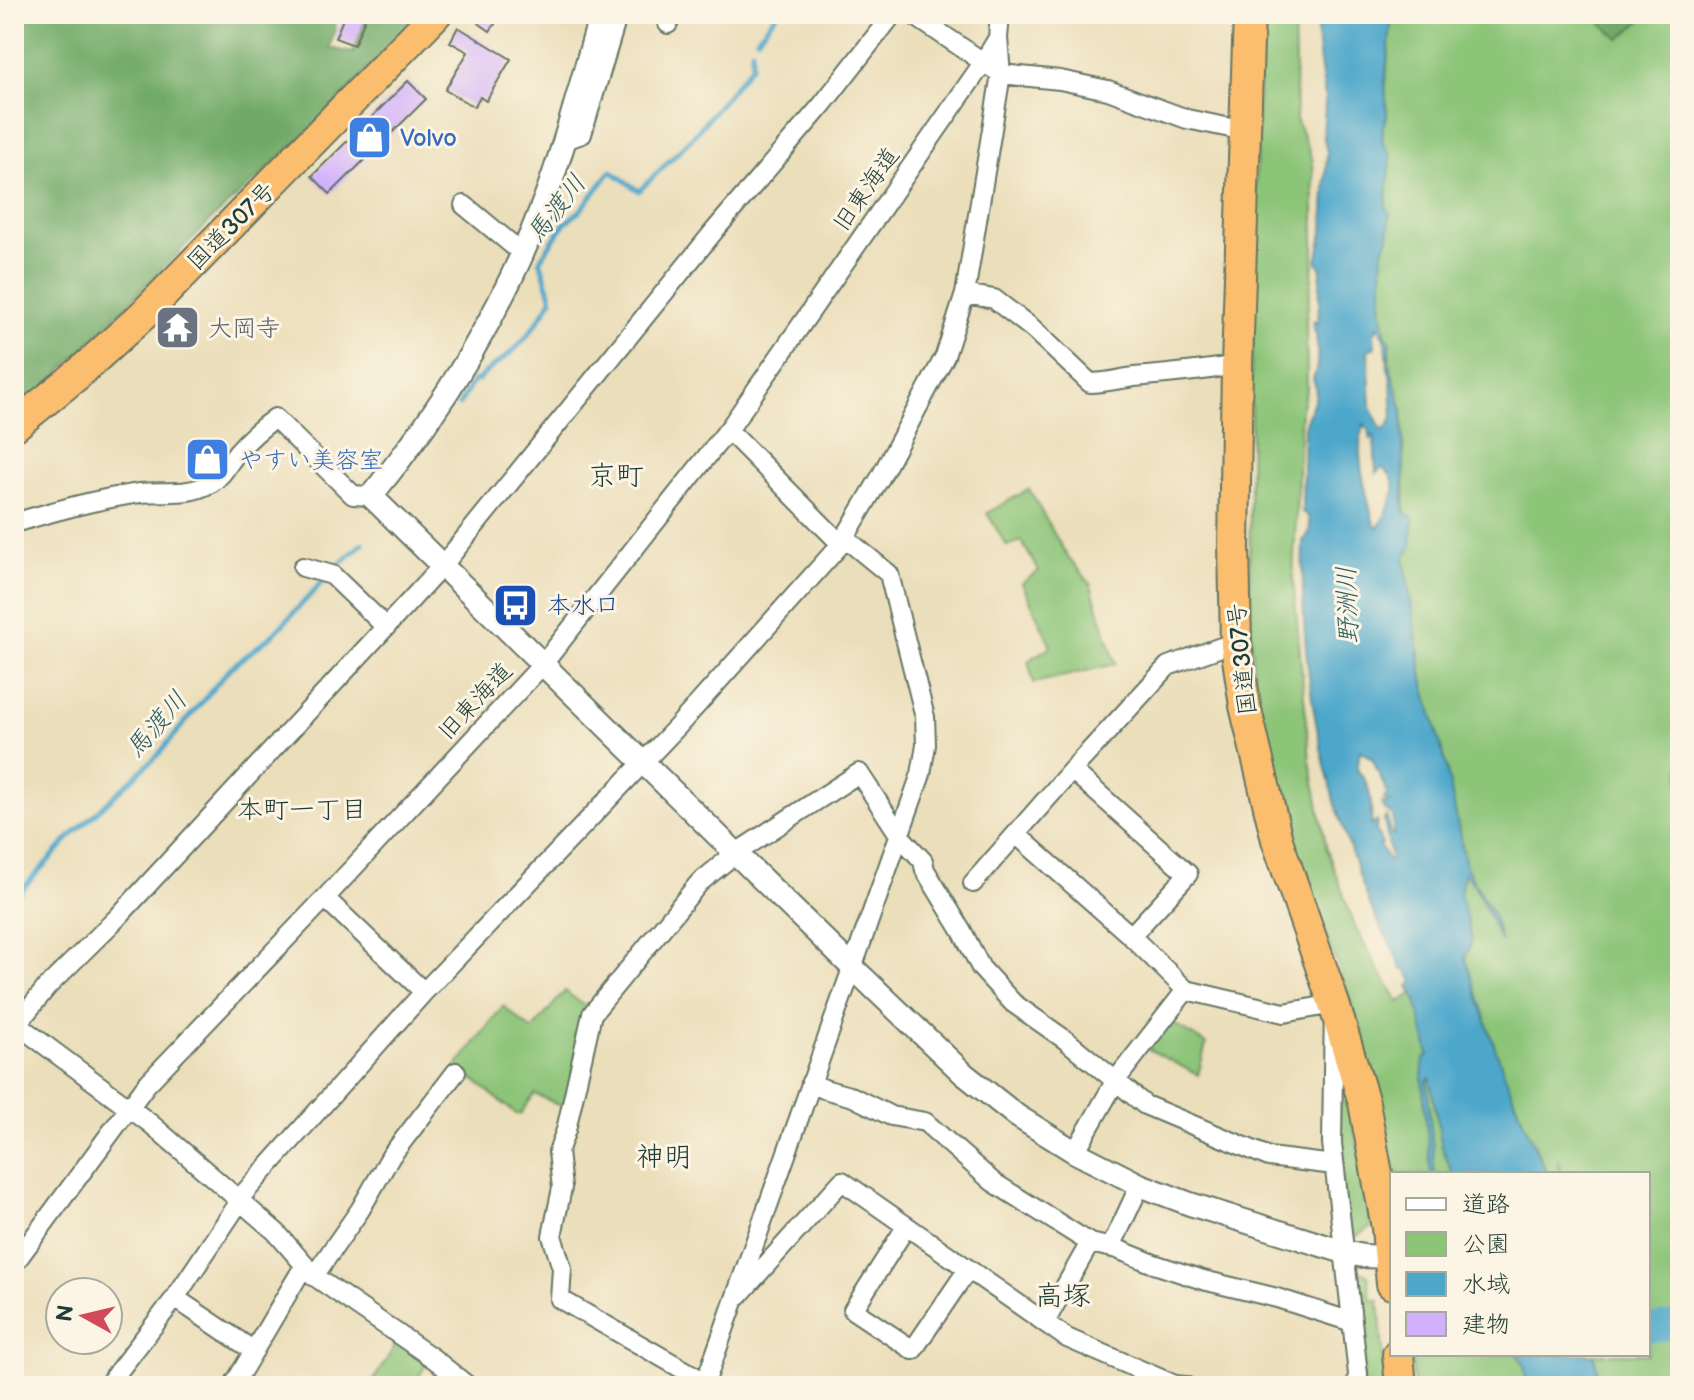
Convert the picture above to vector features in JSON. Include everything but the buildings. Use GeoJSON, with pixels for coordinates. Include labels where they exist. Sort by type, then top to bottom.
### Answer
{"type":"FeatureCollection","features":[{"type":"Feature","properties":{"kind":"highway","name":"国道307号"},"geometry":{"type":"LineString","coordinates":[[14,426],[143,315],[436,14]]}},
{"type":"Feature","properties":{"kind":"highway","name":"国道307号"},"geometry":{"type":"LineString","coordinates":[[1249,14],[1237,365],[1236,645],[1245,706],[1277,840],[1334,1004],[1364,1103],[1390,1260]]}},
{"type":"Feature","properties":{"kind":"highway"},"geometry":{"type":"LineString","coordinates":[[1398,1356],[1401,1386]]}},
{"type":"Feature","properties":{"kind":"street"},"geometry":{"type":"LineString","coordinates":[[371,496],[446,393],[482,333],[522,253],[565,140],[601,14]]}},
{"type":"Feature","properties":{"kind":"street"},"geometry":{"type":"LineString","coordinates":[[565,140],[582,134],[618,14]]}},
{"type":"Feature","properties":{"kind":"street"},"geometry":{"type":"LineString","coordinates":[[468,1386],[309,1271],[276,1232],[128,1106],[15,1025],[47,987],[117,918],[443,565],[706,241],[822,105],[893,14]]}},
{"type":"Feature","properties":{"kind":"street"},"geometry":{"type":"LineString","coordinates":[[912,14],[1001,74],[1060,80],[1108,90],[1187,119],[1245,131]]}},
{"type":"Feature","properties":{"kind":"street","name":"旧東海道"},"geometry":{"type":"LineString","coordinates":[[14,1264],[128,1106],[543,664],[728,430],[983,63],[998,38],[1000,14]]}},
{"type":"Feature","properties":{"kind":"street"},"geometry":{"type":"LineString","coordinates":[[107,1386],[175,1298],[239,1200],[424,992],[644,762],[843,541],[945,356],[965,294],[1001,74],[998,38]]}},
{"type":"Feature","properties":{"kind":"street"},"geometry":{"type":"LineString","coordinates":[[464,205],[522,253]]}},
{"type":"Feature","properties":{"kind":"street"},"geometry":{"type":"LineString","coordinates":[[965,294],[994,299],[1033,329],[1090,383],[1237,365]]}},
{"type":"Feature","properties":{"kind":"street"},"geometry":{"type":"LineString","coordinates":[[14,523],[108,499],[143,493],[183,494],[203,487],[224,472],[256,432],[275,418],[353,495],[371,496],[852,967],[964,1074],[1017,1116],[1075,1152],[1140,1185],[1190,1204],[1363,1256],[1390,1270]]}},
{"type":"Feature","properties":{"kind":"street"},"geometry":{"type":"LineString","coordinates":[[728,430],[843,541],[889,574],[925,717],[926,745],[921,774],[900,836],[705,1384],[560,1299],[562,1268],[552,1236],[562,1188],[558,1152],[570,1114],[592,1014],[690,892],[736,853],[859,773],[900,836],[923,861],[925,870],[981,968],[1024,1013],[1067,1041],[1145,1105],[1269,1157],[1334,1165]]}},
{"type":"Feature","properties":{"kind":"street"},"geometry":{"type":"LineString","coordinates":[[303,567],[327,574],[386,627]]}},
{"type":"Feature","properties":{"kind":"street"},"geometry":{"type":"LineString","coordinates":[[973,883],[1168,666],[1221,647],[1236,645]]}},
{"type":"Feature","properties":{"kind":"street"},"geometry":{"type":"LineString","coordinates":[[1072,770],[1188,874],[1131,936]]}},
{"type":"Feature","properties":{"kind":"street"},"geometry":{"type":"LineString","coordinates":[[1016,834],[1131,936],[1186,990],[1284,1013],[1334,1004],[1334,1165],[1357,1386]]}},
{"type":"Feature","properties":{"kind":"street"},"geometry":{"type":"LineString","coordinates":[[325,898],[424,992]]}},
{"type":"Feature","properties":{"kind":"street"},"geometry":{"type":"LineString","coordinates":[[1075,1152],[1116,1080],[1186,990]]}},
{"type":"Feature","properties":{"kind":"street"},"geometry":{"type":"LineString","coordinates":[[233,1386],[309,1271],[360,1210],[391,1156],[456,1072]]}},
{"type":"Feature","properties":{"kind":"street"},"geometry":{"type":"LineString","coordinates":[[811,1082],[853,1097],[891,1116],[925,1122],[993,1182],[1090,1243],[1111,1247],[1193,1277],[1277,1298],[1352,1322]]}},
{"type":"Feature","properties":{"kind":"street"},"geometry":{"type":"LineString","coordinates":[[734,1302],[842,1181],[1067,1338],[1175,1385],[1186,1386]]}},
{"type":"Feature","properties":{"kind":"street"},"geometry":{"type":"LineString","coordinates":[[1111,1247],[1140,1185]]}},
{"type":"Feature","properties":{"kind":"street"},"geometry":{"type":"LineString","coordinates":[[906,1227],[853,1310],[913,1350],[968,1269]]}},
{"type":"Feature","properties":{"kind":"street"},"geometry":{"type":"LineString","coordinates":[[1045,1322],[1090,1243]]}},
{"type":"Feature","properties":{"kind":"street"},"geometry":{"type":"LineString","coordinates":[[175,1298],[254,1351]]}},
{"type":"Feature","properties":{"kind":"green space"},"geometry":{"type":"Polygon","coordinates":[[[14,14],[338,14],[330,48],[353,53],[368,14],[419,14],[315,126],[209,222],[45,387],[14,411],[14,14]]]}},
{"type":"Feature","properties":{"kind":"green space"},"geometry":{"type":"Polygon","coordinates":[[[1261,14],[1294,14],[1296,119],[1313,161],[1314,263],[1306,320],[1307,388],[1301,409],[1293,578],[1310,761],[1327,850],[1356,929],[1399,1002],[1412,994],[1416,998],[1429,1056],[1422,1077],[1431,1172],[1392,1172],[1381,1112],[1350,998],[1317,912],[1265,739],[1253,666],[1249,592],[1252,307],[1261,14]]]}},
{"type":"Feature","properties":{"kind":"green space"},"geometry":{"type":"Polygon","coordinates":[[[1392,14],[1591,14],[1620,39],[1648,14],[1680,16],[1680,1386],[1600,1386],[1594,1356],[1650,1356],[1650,1172],[1562,1172],[1558,1159],[1559,1172],[1547,1172],[1512,1094],[1465,957],[1472,941],[1459,894],[1464,872],[1474,884],[1498,935],[1493,915],[1466,867],[1446,765],[1424,685],[1404,557],[1402,408],[1389,363],[1390,342],[1385,333],[1381,306],[1391,157],[1382,142],[1387,116],[1385,84],[1392,14]]]}},
{"type":"Feature","properties":{"kind":"green space"},"geometry":{"type":"Polygon","coordinates":[[[1591,14],[1648,14],[1620,39],[1591,14]]]}},
{"type":"Feature","properties":{"kind":"green space"},"geometry":{"type":"Polygon","coordinates":[[[1029,489],[1065,553],[1090,583],[1116,664],[1034,683],[1028,661],[1051,646],[1022,583],[1039,571],[1021,541],[1007,546],[987,513],[1029,489]]]}},
{"type":"Feature","properties":{"kind":"green space"},"geometry":{"type":"Polygon","coordinates":[[[565,991],[588,1009],[566,1108],[535,1094],[520,1114],[516,1114],[457,1066],[503,1006],[532,1030],[565,991]]]}},
{"type":"Feature","properties":{"kind":"green space"},"geometry":{"type":"Polygon","coordinates":[[[1170,1021],[1206,1044],[1198,1075],[1148,1049],[1170,1021]]]}},
{"type":"Feature","properties":{"kind":"green space"},"geometry":{"type":"Polygon","coordinates":[[[1430,1078],[1442,1147],[1452,1172],[1435,1172],[1427,1081],[1430,1078]]]}},
{"type":"Feature","properties":{"kind":"green space"},"geometry":{"type":"Polygon","coordinates":[[[1348,1102],[1364,1174],[1371,1227],[1353,1238],[1346,1236],[1337,1104],[1348,1102]]]}},
{"type":"Feature","properties":{"kind":"green space"},"geometry":{"type":"Polygon","coordinates":[[[1352,1270],[1368,1274],[1371,1300],[1379,1300],[1385,1386],[1363,1386],[1352,1270]]]}},
{"type":"Feature","properties":{"kind":"green space"},"geometry":{"type":"Polygon","coordinates":[[[398,1341],[426,1359],[413,1386],[370,1386],[398,1341]]]}},
{"type":"Feature","properties":{"kind":"green space"},"geometry":{"type":"Polygon","coordinates":[[[1411,1356],[1518,1356],[1524,1364],[1527,1386],[1414,1386],[1411,1356]]]}},
{"type":"Feature","properties":{"kind":"water","name":"野洲川"},"geometry":{"type":"Polygon","coordinates":[[[1317,14],[1392,14],[1385,84],[1387,116],[1382,142],[1391,156],[1386,206],[1390,214],[1383,251],[1381,306],[1385,333],[1390,342],[1389,363],[1402,408],[1404,512],[1413,518],[1411,548],[1404,558],[1424,685],[1446,765],[1466,867],[1493,915],[1501,942],[1474,884],[1464,873],[1460,894],[1472,941],[1465,957],[1512,1094],[1547,1172],[1452,1172],[1442,1147],[1430,1078],[1427,1081],[1435,1172],[1431,1172],[1422,1077],[1424,1059],[1429,1055],[1416,999],[1409,986],[1413,981],[1406,970],[1401,969],[1366,894],[1337,809],[1318,734],[1304,619],[1303,541],[1310,527],[1308,516],[1302,512],[1304,428],[1316,392],[1313,379],[1317,368],[1317,350],[1313,330],[1314,321],[1318,323],[1321,267],[1317,262],[1323,232],[1327,151],[1317,14]],[[1378,325],[1374,334],[1375,347],[1368,350],[1371,407],[1381,429],[1386,429],[1393,417],[1386,343],[1378,325]],[[1364,424],[1360,448],[1362,474],[1374,524],[1378,528],[1393,497],[1393,481],[1382,468],[1376,473],[1374,436],[1371,440],[1364,424]],[[1360,750],[1357,770],[1368,788],[1371,825],[1377,821],[1380,845],[1389,861],[1384,820],[1387,816],[1393,835],[1393,816],[1383,808],[1382,803],[1392,801],[1385,801],[1388,794],[1373,760],[1360,750]]]}},
{"type":"Feature","properties":{"kind":"water"},"geometry":{"type":"Polygon","coordinates":[[[1518,1356],[1594,1356],[1600,1386],[1527,1386],[1524,1364],[1518,1356]]]}},
{"type":"Feature","properties":{"kind":"waterway","name":"馬渡川"},"geometry":{"type":"LineString","coordinates":[[757,38],[777,14]]}},
{"type":"Feature","properties":{"kind":"waterway","name":"馬渡川"},"geometry":{"type":"LineString","coordinates":[[459,405],[474,380],[477,381],[522,342],[552,299],[540,260],[564,224],[580,211],[611,171],[639,191],[692,138],[752,65],[752,50]]}},
{"type":"Feature","properties":{"kind":"waterway","name":"馬渡川"},"geometry":{"type":"LineString","coordinates":[[331,572],[363,543]]}},
{"type":"Feature","properties":{"kind":"waterway","name":"馬渡川"},"geometry":{"type":"LineString","coordinates":[[14,898],[73,834],[158,755],[230,668],[274,634],[325,579]]}},
{"type":"Feature","properties":{"kind":"waterway"},"geometry":{"type":"LineString","coordinates":[[1650,1329],[1680,1324]]}},
{"type":"Feature","properties":{"kind":"place","name":"Volvo"},"geometry":{"type":"Point","coordinates":[369,138]}},
{"type":"Feature","properties":{"kind":"place","name":"大岡寺"},"geometry":{"type":"Point","coordinates":[177,328]}},
{"type":"Feature","properties":{"kind":"place","name":"やすい美容室"},"geometry":{"type":"Point","coordinates":[208,460]}},
{"type":"Feature","properties":{"kind":"place","name":"本水口"},"geometry":{"type":"Point","coordinates":[516,605]}},
{"type":"Feature","properties":{"kind":"district","name":"京町"},"geometry":{"type":"Point","coordinates":[616,475]}},
{"type":"Feature","properties":{"kind":"district","name":"本町一丁目"},"geometry":{"type":"Point","coordinates":[302,809]}},
{"type":"Feature","properties":{"kind":"district","name":"神明"},"geometry":{"type":"Point","coordinates":[664,1156]}},
{"type":"Feature","properties":{"kind":"district","name":"高塚"},"geometry":{"type":"Point","coordinates":[1063,1295]}}]}
